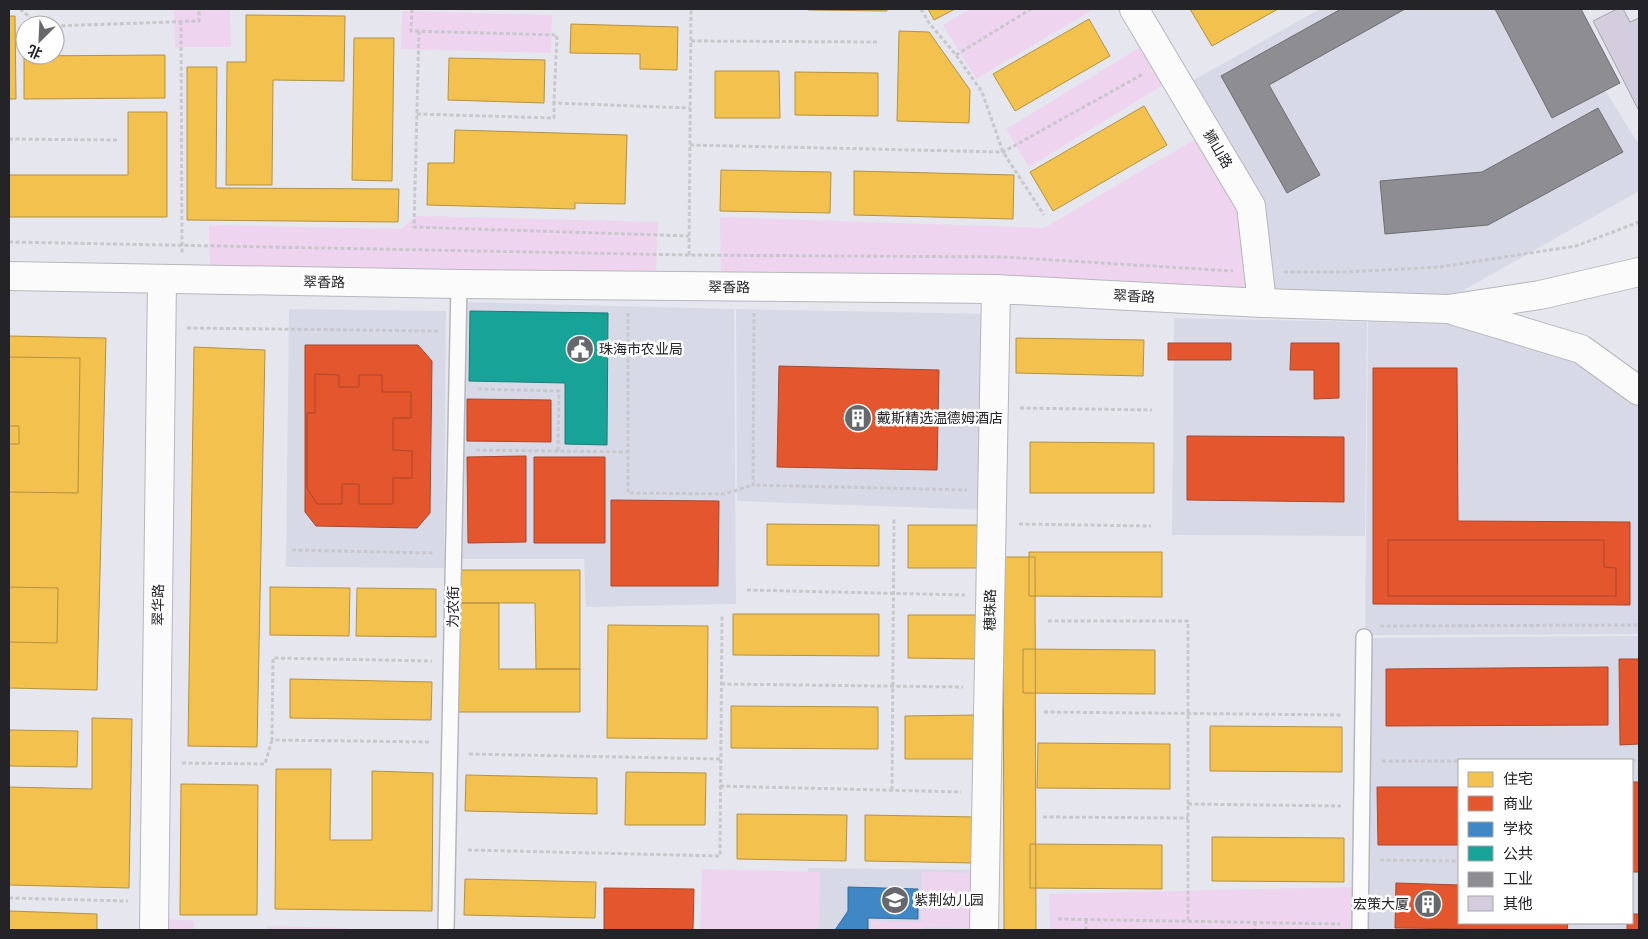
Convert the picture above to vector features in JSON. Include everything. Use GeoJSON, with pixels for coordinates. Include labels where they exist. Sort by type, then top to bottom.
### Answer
{"type":"FeatureCollection","features":[{"type":"Feature","properties":{"kind":"main road","name":"狮山路"},"geometry":{"type":"LineString","coordinates":[[1134,9],[1251,206],[1262,303]]}},
{"type":"Feature","properties":{"kind":"main road"},"geometry":{"type":"LineString","coordinates":[[1448,309],[1540,295],[1639,272]]}},
{"type":"Feature","properties":{"kind":"main road","name":"翠香路"},"geometry":{"type":"LineString","coordinates":[[9,276],[459,284],[996,289],[1262,303],[1448,309]]}},
{"type":"Feature","properties":{"kind":"main road","name":"翠华路"},"geometry":{"type":"LineString","coordinates":[[154,930],[161,327],[172,279]]}},
{"type":"Feature","properties":{"kind":"main road","name":"穗珠路"},"geometry":{"type":"LineString","coordinates":[[984,930],[996,289]]}},
{"type":"Feature","properties":{"kind":"main road"},"geometry":{"type":"LineString","coordinates":[[1448,309],[1581,349],[1639,390]]}},
{"type":"Feature","properties":{"kind":"lane","name":"为农街"},"geometry":{"type":"LineString","coordinates":[[446,930],[459,284]]}},
{"type":"Feature","properties":{"kind":"lane"},"geometry":{"type":"LineString","coordinates":[[1360,927],[1364,636]]}},
{"type":"Feature","properties":{"kind":"path"},"geometry":{"type":"LineString","coordinates":[[65,26],[200,21],[199,9]]}},
{"type":"Feature","properties":{"kind":"path"},"geometry":{"type":"LineString","coordinates":[[412,9],[411,31],[557,35],[554,118],[417,114]]}},
{"type":"Feature","properties":{"kind":"path"},"geometry":{"type":"LineString","coordinates":[[689,286],[691,9]]}},
{"type":"Feature","properties":{"kind":"path"},"geometry":{"type":"LineString","coordinates":[[921,9],[982,92],[1003,152],[1044,215]]}},
{"type":"Feature","properties":{"kind":"path"},"geometry":{"type":"LineString","coordinates":[[956,56],[1031,9]]}},
{"type":"Feature","properties":{"kind":"path"},"geometry":{"type":"LineString","coordinates":[[172,279],[182,244],[181,22]]}},
{"type":"Feature","properties":{"kind":"path"},"geometry":{"type":"LineString","coordinates":[[419,31],[414,227],[689,236]]}},
{"type":"Feature","properties":{"kind":"path"},"geometry":{"type":"LineString","coordinates":[[691,41],[877,42]]}},
{"type":"Feature","properties":{"kind":"path"},"geometry":{"type":"LineString","coordinates":[[690,145],[1003,152],[1166,62]]}},
{"type":"Feature","properties":{"kind":"path"},"geometry":{"type":"LineString","coordinates":[[554,103],[690,108]]}},
{"type":"Feature","properties":{"kind":"path"},"geometry":{"type":"LineString","coordinates":[[9,139],[118,140]]}},
{"type":"Feature","properties":{"kind":"path"},"geometry":{"type":"LineString","coordinates":[[9,242],[689,255],[1004,257],[1258,272],[1345,272],[1440,267],[1576,246],[1639,222]]}},
{"type":"Feature","properties":{"kind":"path"},"geometry":{"type":"LineString","coordinates":[[628,286],[628,493],[724,494],[753,485],[993,491]]}},
{"type":"Feature","properties":{"kind":"path"},"geometry":{"type":"LineString","coordinates":[[753,485],[754,287]]}},
{"type":"Feature","properties":{"kind":"path"},"geometry":{"type":"LineString","coordinates":[[161,327],[440,331],[439,340]]}},
{"type":"Feature","properties":{"kind":"path"},"geometry":{"type":"LineString","coordinates":[[457,388],[559,391],[558,451]]}},
{"type":"Feature","properties":{"kind":"path"},"geometry":{"type":"LineString","coordinates":[[994,407],[1152,410]]}},
{"type":"Feature","properties":{"kind":"path"},"geometry":{"type":"LineString","coordinates":[[456,450],[628,452]]}},
{"type":"Feature","properties":{"kind":"path"},"geometry":{"type":"LineString","coordinates":[[892,790],[894,517]]}},
{"type":"Feature","properties":{"kind":"path"},"geometry":{"type":"LineString","coordinates":[[992,523],[1151,526]]}},
{"type":"Feature","properties":{"kind":"path"},"geometry":{"type":"LineString","coordinates":[[292,550],[454,553]]}},
{"type":"Feature","properties":{"kind":"path"},"geometry":{"type":"LineString","coordinates":[[747,590],[990,596]]}},
{"type":"Feature","properties":{"kind":"path"},"geometry":{"type":"LineString","coordinates":[[448,850],[720,856],[722,616]]}},
{"type":"Feature","properties":{"kind":"path"},"geometry":{"type":"LineString","coordinates":[[1048,621],[1188,621],[1188,921]]}},
{"type":"Feature","properties":{"kind":"path"},"geometry":{"type":"LineString","coordinates":[[1364,636],[1373,626],[1639,625]]}},
{"type":"Feature","properties":{"kind":"path"},"geometry":{"type":"LineString","coordinates":[[156,763],[265,764],[272,740],[273,658],[452,661]]}},
{"type":"Feature","properties":{"kind":"path"},"geometry":{"type":"LineString","coordinates":[[721,684],[989,687]]}},
{"type":"Feature","properties":{"kind":"path"},"geometry":{"type":"LineString","coordinates":[[1044,712],[1363,715]]}},
{"type":"Feature","properties":{"kind":"path"},"geometry":{"type":"LineString","coordinates":[[272,740],[720,759]]}},
{"type":"Feature","properties":{"kind":"path"},"geometry":{"type":"LineString","coordinates":[[1363,761],[1458,761]]}},
{"type":"Feature","properties":{"kind":"path"},"geometry":{"type":"LineString","coordinates":[[720,786],[987,793]]}},
{"type":"Feature","properties":{"kind":"path"},"geometry":{"type":"LineString","coordinates":[[1188,804],[1362,807]]}},
{"type":"Feature","properties":{"kind":"path"},"geometry":{"type":"LineString","coordinates":[[1043,816],[1188,818]]}},
{"type":"Feature","properties":{"kind":"path"},"geometry":{"type":"LineString","coordinates":[[1361,860],[1458,861]]}},
{"type":"Feature","properties":{"kind":"path"},"geometry":{"type":"LineString","coordinates":[[9,898],[154,901]]}},
{"type":"Feature","properties":{"kind":"path"},"geometry":{"type":"LineString","coordinates":[[1058,919],[1255,922],[1360,927]]}},
{"type":"Feature","properties":{"kind":"path"},"geometry":{"type":"LineString","coordinates":[[1086,920],[1086,930]]}},
{"type":"Feature","properties":{"kind":"path"},"geometry":{"type":"LineString","coordinates":[[1255,922],[1255,930]]}},
{"type":"Feature","properties":{"kind":"shaded area"},"geometry":{"type":"Polygon","coordinates":[[[174,9],[230,9],[231,47],[175,47],[174,9]]]}},
{"type":"Feature","properties":{"kind":"shaded area"},"geometry":{"type":"Polygon","coordinates":[[[970,9],[1094,9],[976,79],[943,25],[970,9]]]}},
{"type":"Feature","properties":{"kind":"shaded area"},"geometry":{"type":"Polygon","coordinates":[[[1320,9],[1555,9],[1639,145],[1639,191],[1450,298],[1263,302],[1183,86],[1320,9]]]}},
{"type":"Feature","properties":{"kind":"shaded area"},"geometry":{"type":"Polygon","coordinates":[[[402,11],[552,15],[551,53],[401,49],[402,11]]]}},
{"type":"Feature","properties":{"kind":"shaded area"},"geometry":{"type":"Polygon","coordinates":[[[1142,46],[1165,84],[1029,167],[1006,129],[1142,46]]]}},
{"type":"Feature","properties":{"kind":"shaded area"},"geometry":{"type":"Polygon","coordinates":[[[1199,137],[1239,208],[1250,294],[721,281],[720,217],[1044,228],[1199,137]]]}},
{"type":"Feature","properties":{"kind":"shaded area"},"geometry":{"type":"Polygon","coordinates":[[[416,216],[658,222],[656,278],[210,271],[209,225],[401,229],[416,216]]]}},
{"type":"Feature","properties":{"kind":"shaded area"},"geometry":{"type":"Polygon","coordinates":[[[461,302],[734,309],[736,604],[586,607],[584,559],[455,559],[461,302]]]}},
{"type":"Feature","properties":{"kind":"shaded area"},"geometry":{"type":"Polygon","coordinates":[[[289,309],[446,311],[444,568],[286,567],[289,309]]]}},
{"type":"Feature","properties":{"kind":"shaded area"},"geometry":{"type":"Polygon","coordinates":[[[736,309],[994,314],[990,510],[737,501],[736,309]]]}},
{"type":"Feature","properties":{"kind":"shaded area"},"geometry":{"type":"Polygon","coordinates":[[[1174,318],[1367,322],[1365,536],[1172,535],[1174,318]]]}},
{"type":"Feature","properties":{"kind":"shaded area"},"geometry":{"type":"Polygon","coordinates":[[[1368,322],[1491,325],[1580,352],[1639,397],[1639,634],[1365,635],[1368,322]]]}},
{"type":"Feature","properties":{"kind":"shaded area"},"geometry":{"type":"Polygon","coordinates":[[[1639,636],[1639,930],[1361,930],[1365,638],[1639,636]]]}},
{"type":"Feature","properties":{"kind":"shaded area","name":"紫荆幼儿园"},"geometry":{"type":"Polygon","coordinates":[[[808,868],[984,870],[982,930],[807,930],[808,868]]]}},
{"type":"Feature","properties":{"kind":"shaded area"},"geometry":{"type":"Polygon","coordinates":[[[702,869],[820,872],[819,930],[700,930],[702,869]]]}},
{"type":"Feature","properties":{"kind":"shaded area"},"geometry":{"type":"Polygon","coordinates":[[[922,872],[980,873],[979,928],[924,927],[923,930],[871,930],[871,921],[921,922],[922,872]]]}},
{"type":"Feature","properties":{"kind":"shaded area"},"geometry":{"type":"Polygon","coordinates":[[[1351,887],[1352,930],[1050,930],[1049,894],[1351,887]]]}},
{"type":"Feature","properties":{"kind":"shaded area"},"geometry":{"type":"Polygon","coordinates":[[[164,919],[194,921],[194,930],[164,930],[164,919]]]}},
{"type":"Feature","properties":{"kind":"shaded area"},"geometry":{"type":"Polygon","coordinates":[[[267,926],[346,928],[346,930],[267,930],[267,926]]]}},
{"type":"Feature","properties":{"kind":"building: 住宅"},"geometry":{"type":"Polygon","coordinates":[[[887,9],[887,11],[808,10],[887,9]]]}},
{"type":"Feature","properties":{"kind":"building: 住宅"},"geometry":{"type":"Polygon","coordinates":[[[928,9],[955,9],[934,20],[928,9]]]}},
{"type":"Feature","properties":{"kind":"building: 住宅"},"geometry":{"type":"Polygon","coordinates":[[[1190,9],[1278,9],[1212,46],[1190,9]]]}},
{"type":"Feature","properties":{"kind":"building: 住宅"},"geometry":{"type":"Polygon","coordinates":[[[246,15],[345,16],[344,81],[273,80],[272,185],[226,185],[227,62],[246,62],[246,15]]]}},
{"type":"Feature","properties":{"kind":"building: 住宅"},"geometry":{"type":"Polygon","coordinates":[[[9,16],[15,16],[16,99],[9,99],[9,16]]]}},
{"type":"Feature","properties":{"kind":"building: 住宅"},"geometry":{"type":"Polygon","coordinates":[[[1089,19],[1110,56],[1015,111],[993,74],[1089,19]]]}},
{"type":"Feature","properties":{"kind":"building: 住宅"},"geometry":{"type":"Polygon","coordinates":[[[571,24],[678,27],[677,70],[640,69],[640,54],[570,53],[571,24]]]}},
{"type":"Feature","properties":{"kind":"building: 住宅"},"geometry":{"type":"Polygon","coordinates":[[[899,31],[929,32],[970,90],[969,123],[897,121],[899,31]]]}},
{"type":"Feature","properties":{"kind":"building: 住宅"},"geometry":{"type":"Polygon","coordinates":[[[354,38],[394,38],[392,181],[352,180],[354,38]]]}},
{"type":"Feature","properties":{"kind":"building: 住宅"},"geometry":{"type":"Polygon","coordinates":[[[165,55],[165,98],[24,99],[24,65],[65,65],[65,56],[165,55]]]}},
{"type":"Feature","properties":{"kind":"building: 住宅"},"geometry":{"type":"Polygon","coordinates":[[[449,58],[545,60],[544,103],[448,100],[449,58]]]}},
{"type":"Feature","properties":{"kind":"building: 住宅"},"geometry":{"type":"Polygon","coordinates":[[[187,67],[217,67],[216,188],[399,189],[398,222],[187,220],[187,67]]]}},
{"type":"Feature","properties":{"kind":"building: 住宅"},"geometry":{"type":"Polygon","coordinates":[[[715,71],[779,71],[780,118],[715,118],[715,71]]]}},
{"type":"Feature","properties":{"kind":"building: 住宅"},"geometry":{"type":"Polygon","coordinates":[[[795,72],[878,73],[878,116],[795,115],[795,72]]]}},
{"type":"Feature","properties":{"kind":"building: 住宅"},"geometry":{"type":"Polygon","coordinates":[[[1144,106],[1167,145],[1053,211],[1030,172],[1144,106]]]}},
{"type":"Feature","properties":{"kind":"building: 住宅"},"geometry":{"type":"Polygon","coordinates":[[[128,112],[167,112],[167,217],[9,217],[9,175],[128,175],[128,112]]]}},
{"type":"Feature","properties":{"kind":"building: 住宅"},"geometry":{"type":"Polygon","coordinates":[[[455,130],[627,135],[625,204],[575,203],[575,209],[427,205],[428,163],[454,163],[455,130]]]}},
{"type":"Feature","properties":{"kind":"building: 住宅"},"geometry":{"type":"Polygon","coordinates":[[[721,170],[831,172],[830,213],[720,211],[721,170]]]}},
{"type":"Feature","properties":{"kind":"building: 住宅"},"geometry":{"type":"Polygon","coordinates":[[[854,171],[1014,175],[1013,219],[854,215],[854,171]]]}},
{"type":"Feature","properties":{"kind":"building: 住宅"},"geometry":{"type":"Polygon","coordinates":[[[9,336],[106,338],[97,690],[9,688],[9,336]]]}},
{"type":"Feature","properties":{"kind":"building: 住宅"},"geometry":{"type":"Polygon","coordinates":[[[1016,338],[1144,340],[1143,376],[1016,373],[1016,338]]]}},
{"type":"Feature","properties":{"kind":"building: 住宅"},"geometry":{"type":"Polygon","coordinates":[[[194,347],[265,350],[257,747],[188,746],[194,347]]]}},
{"type":"Feature","properties":{"kind":"building: 住宅"},"geometry":{"type":"Polygon","coordinates":[[[9,357],[80,358],[78,493],[9,492],[9,444],[19,444],[19,426],[9,426],[9,357]]]}},
{"type":"Feature","properties":{"kind":"building: 住宅"},"geometry":{"type":"Polygon","coordinates":[[[1030,442],[1154,443],[1154,493],[1030,493],[1030,442]]]}},
{"type":"Feature","properties":{"kind":"building: 住宅"},"geometry":{"type":"Polygon","coordinates":[[[767,524],[879,525],[879,566],[767,565],[767,524]]]}},
{"type":"Feature","properties":{"kind":"building: 住宅"},"geometry":{"type":"Polygon","coordinates":[[[908,525],[979,525],[980,568],[908,568],[908,525]]]}},
{"type":"Feature","properties":{"kind":"building: 住宅"},"geometry":{"type":"Polygon","coordinates":[[[1029,552],[1162,552],[1162,597],[1029,596],[1029,552]]]}},
{"type":"Feature","properties":{"kind":"building: 住宅"},"geometry":{"type":"Polygon","coordinates":[[[1003,557],[1035,557],[1036,930],[1004,930],[1003,557]]]}},
{"type":"Feature","properties":{"kind":"building: 住宅"},"geometry":{"type":"Polygon","coordinates":[[[458,570],[580,570],[580,669],[536,669],[535,603],[458,603],[458,570]]]}},
{"type":"Feature","properties":{"kind":"building: 住宅"},"geometry":{"type":"Polygon","coordinates":[[[9,587],[58,588],[57,643],[9,642],[9,587]]]}},
{"type":"Feature","properties":{"kind":"building: 住宅"},"geometry":{"type":"Polygon","coordinates":[[[270,587],[350,588],[349,636],[270,635],[270,587]]]}},
{"type":"Feature","properties":{"kind":"building: 住宅"},"geometry":{"type":"Polygon","coordinates":[[[357,588],[436,589],[436,637],[356,636],[357,588]]]}},
{"type":"Feature","properties":{"kind":"building: 住宅"},"geometry":{"type":"Polygon","coordinates":[[[458,603],[499,603],[499,669],[580,669],[580,712],[458,712],[458,603]]]}},
{"type":"Feature","properties":{"kind":"building: 住宅"},"geometry":{"type":"Polygon","coordinates":[[[733,614],[879,614],[879,656],[733,655],[733,614]]]}},
{"type":"Feature","properties":{"kind":"building: 住宅"},"geometry":{"type":"Polygon","coordinates":[[[908,615],[979,615],[979,659],[908,658],[908,615]]]}},
{"type":"Feature","properties":{"kind":"building: 住宅"},"geometry":{"type":"Polygon","coordinates":[[[608,625],[708,626],[707,739],[607,738],[608,625]]]}},
{"type":"Feature","properties":{"kind":"building: 住宅"},"geometry":{"type":"Polygon","coordinates":[[[1023,649],[1155,650],[1155,694],[1023,693],[1023,649]]]}},
{"type":"Feature","properties":{"kind":"building: 住宅"},"geometry":{"type":"Polygon","coordinates":[[[290,679],[432,682],[431,720],[290,718],[290,679]]]}},
{"type":"Feature","properties":{"kind":"building: 住宅"},"geometry":{"type":"Polygon","coordinates":[[[731,706],[878,707],[878,749],[731,748],[731,706]]]}},
{"type":"Feature","properties":{"kind":"building: 住宅"},"geometry":{"type":"Polygon","coordinates":[[[976,715],[977,759],[905,759],[905,716],[976,715]]]}},
{"type":"Feature","properties":{"kind":"building: 住宅"},"geometry":{"type":"Polygon","coordinates":[[[92,718],[132,719],[129,888],[9,885],[9,787],[92,789],[92,718]]]}},
{"type":"Feature","properties":{"kind":"building: 住宅"},"geometry":{"type":"Polygon","coordinates":[[[1210,726],[1342,727],[1342,772],[1210,771],[1210,726]]]}},
{"type":"Feature","properties":{"kind":"building: 住宅"},"geometry":{"type":"Polygon","coordinates":[[[9,730],[78,731],[77,767],[9,766],[9,730]]]}},
{"type":"Feature","properties":{"kind":"building: 住宅"},"geometry":{"type":"Polygon","coordinates":[[[1038,743],[1170,744],[1170,789],[1037,788],[1038,743]]]}},
{"type":"Feature","properties":{"kind":"building: 住宅"},"geometry":{"type":"Polygon","coordinates":[[[276,769],[331,769],[330,840],[372,840],[372,771],[433,773],[432,911],[275,909],[276,769]]]}},
{"type":"Feature","properties":{"kind":"building: 住宅"},"geometry":{"type":"Polygon","coordinates":[[[626,772],[706,773],[705,825],[625,825],[626,772]]]}},
{"type":"Feature","properties":{"kind":"building: 住宅"},"geometry":{"type":"Polygon","coordinates":[[[466,775],[597,778],[597,814],[465,811],[466,775]]]}},
{"type":"Feature","properties":{"kind":"building: 住宅"},"geometry":{"type":"Polygon","coordinates":[[[181,784],[258,785],[257,915],[180,915],[181,784]]]}},
{"type":"Feature","properties":{"kind":"building: 住宅"},"geometry":{"type":"Polygon","coordinates":[[[737,814],[847,815],[846,861],[737,859],[737,814]]]}},
{"type":"Feature","properties":{"kind":"building: 住宅"},"geometry":{"type":"Polygon","coordinates":[[[865,815],[975,817],[974,863],[865,861],[865,815]]]}},
{"type":"Feature","properties":{"kind":"building: 住宅"},"geometry":{"type":"Polygon","coordinates":[[[1212,837],[1344,838],[1344,882],[1212,881],[1212,837]]]}},
{"type":"Feature","properties":{"kind":"building: 住宅"},"geometry":{"type":"Polygon","coordinates":[[[1030,844],[1162,845],[1162,889],[1030,888],[1030,844]]]}},
{"type":"Feature","properties":{"kind":"building: 住宅"},"geometry":{"type":"Polygon","coordinates":[[[465,879],[596,882],[595,918],[464,915],[465,879]]]}},
{"type":"Feature","properties":{"kind":"building: 住宅"},"geometry":{"type":"Polygon","coordinates":[[[9,911],[97,914],[97,930],[9,930],[9,911]]]}},
{"type":"Feature","properties":{"kind":"building: 商业"},"geometry":{"type":"Polygon","coordinates":[[[1168,343],[1231,343],[1231,360],[1168,360],[1168,343]]]}},
{"type":"Feature","properties":{"kind":"building: 商业"},"geometry":{"type":"Polygon","coordinates":[[[1291,343],[1339,343],[1339,398],[1314,399],[1314,370],[1290,370],[1291,343]]]}},
{"type":"Feature","properties":{"kind":"building: 商业"},"geometry":{"type":"Polygon","coordinates":[[[305,345],[418,345],[432,361],[430,513],[417,528],[316,526],[305,512],[305,345]]]}},
{"type":"Feature","properties":{"kind":"building: 商业","name":"戴斯精选温德姆酒店"},"geometry":{"type":"Polygon","coordinates":[[[779,366],[939,370],[937,470],[777,467],[779,366]]]}},
{"type":"Feature","properties":{"kind":"building: 商业"},"geometry":{"type":"Polygon","coordinates":[[[1373,368],[1457,368],[1458,521],[1630,522],[1630,605],[1373,604],[1373,368]]]}},
{"type":"Feature","properties":{"kind":"building: 商业"},"geometry":{"type":"Polygon","coordinates":[[[315,374],[339,375],[339,387],[359,387],[359,375],[382,375],[382,392],[411,392],[411,418],[393,418],[393,450],[412,451],[412,478],[393,478],[393,504],[359,504],[359,484],[342,484],[342,504],[317,504],[307,488],[307,413],[315,413],[315,374]]]}},
{"type":"Feature","properties":{"kind":"building: 商业"},"geometry":{"type":"Polygon","coordinates":[[[467,399],[551,400],[551,442],[467,441],[467,399]]]}},
{"type":"Feature","properties":{"kind":"building: 商业"},"geometry":{"type":"Polygon","coordinates":[[[1187,436],[1344,437],[1344,502],[1187,500],[1187,436]]]}},
{"type":"Feature","properties":{"kind":"building: 商业"},"geometry":{"type":"Polygon","coordinates":[[[526,456],[526,542],[468,543],[467,457],[526,456]]]}},
{"type":"Feature","properties":{"kind":"building: 商业"},"geometry":{"type":"Polygon","coordinates":[[[534,457],[605,457],[605,543],[534,543],[534,457]]]}},
{"type":"Feature","properties":{"kind":"building: 商业"},"geometry":{"type":"Polygon","coordinates":[[[611,500],[719,501],[718,586],[611,586],[611,500]]]}},
{"type":"Feature","properties":{"kind":"building: 商业"},"geometry":{"type":"Polygon","coordinates":[[[1388,540],[1604,540],[1604,567],[1616,568],[1616,596],[1388,596],[1388,540]]]}},
{"type":"Feature","properties":{"kind":"building: 商业"},"geometry":{"type":"Polygon","coordinates":[[[1619,659],[1639,659],[1639,744],[1620,745],[1619,659]]]}},
{"type":"Feature","properties":{"kind":"building: 商业"},"geometry":{"type":"Polygon","coordinates":[[[1608,667],[1608,725],[1386,726],[1386,669],[1608,667]]]}},
{"type":"Feature","properties":{"kind":"building: 商业"},"geometry":{"type":"Polygon","coordinates":[[[1633,782],[1639,782],[1639,872],[1633,872],[1633,782]]]}},
{"type":"Feature","properties":{"kind":"building: 商业"},"geometry":{"type":"Polygon","coordinates":[[[1377,787],[1458,787],[1458,845],[1378,845],[1377,787]]]}},
{"type":"Feature","properties":{"kind":"building: 商业","name":"宏策大厦"},"geometry":{"type":"Polygon","coordinates":[[[1396,883],[1458,885],[1458,924],[1568,924],[1567,930],[1395,928],[1396,883]]]}},
{"type":"Feature","properties":{"kind":"building: 商业"},"geometry":{"type":"Polygon","coordinates":[[[604,888],[694,889],[693,930],[604,930],[604,888]]]}},
{"type":"Feature","properties":{"kind":"building: 商业"},"geometry":{"type":"Polygon","coordinates":[[[1633,914],[1639,914],[1639,930],[1627,930],[1627,924],[1633,924],[1633,914]]]}},
{"type":"Feature","properties":{"kind":"building: 学校"},"geometry":{"type":"Polygon","coordinates":[[[848,887],[918,889],[918,919],[868,918],[868,930],[835,930],[848,911],[848,887]]]}},
{"type":"Feature","properties":{"kind":"building: 公共"},"geometry":{"type":"Polygon","coordinates":[[[470,311],[608,313],[607,445],[565,444],[565,383],[469,381],[470,311]]]}},
{"type":"Feature","properties":{"kind":"building: 工业"},"geometry":{"type":"Polygon","coordinates":[[[1341,9],[1405,9],[1269,85],[1320,175],[1287,193],[1221,76],[1341,9]]]}},
{"type":"Feature","properties":{"kind":"building: 工业"},"geometry":{"type":"Polygon","coordinates":[[[1495,9],[1581,9],[1620,83],[1552,118],[1495,9]]]}},
{"type":"Feature","properties":{"kind":"building: 工业"},"geometry":{"type":"Polygon","coordinates":[[[1598,108],[1623,152],[1488,225],[1385,234],[1380,181],[1482,172],[1598,108]]]}},
{"type":"Feature","properties":{"kind":"building: 其他"},"geometry":{"type":"Polygon","coordinates":[[[1617,9],[1623,9],[1630,22],[1639,18],[1639,111],[1593,21],[1617,9]]]}},
{"type":"Feature","properties":{"kind":"place","name":"珠海市农业局"},"geometry":{"type":"Point","coordinates":[580,349]}},
{"type":"Feature","properties":{"kind":"place","name":"戴斯精选温德姆酒店"},"geometry":{"type":"Point","coordinates":[858,418]}},
{"type":"Feature","properties":{"kind":"place","name":"紫荆幼儿园"},"geometry":{"type":"Point","coordinates":[895,900]}},
{"type":"Feature","properties":{"kind":"place","name":"宏策大厦"},"geometry":{"type":"Point","coordinates":[1428,904]}}]}
